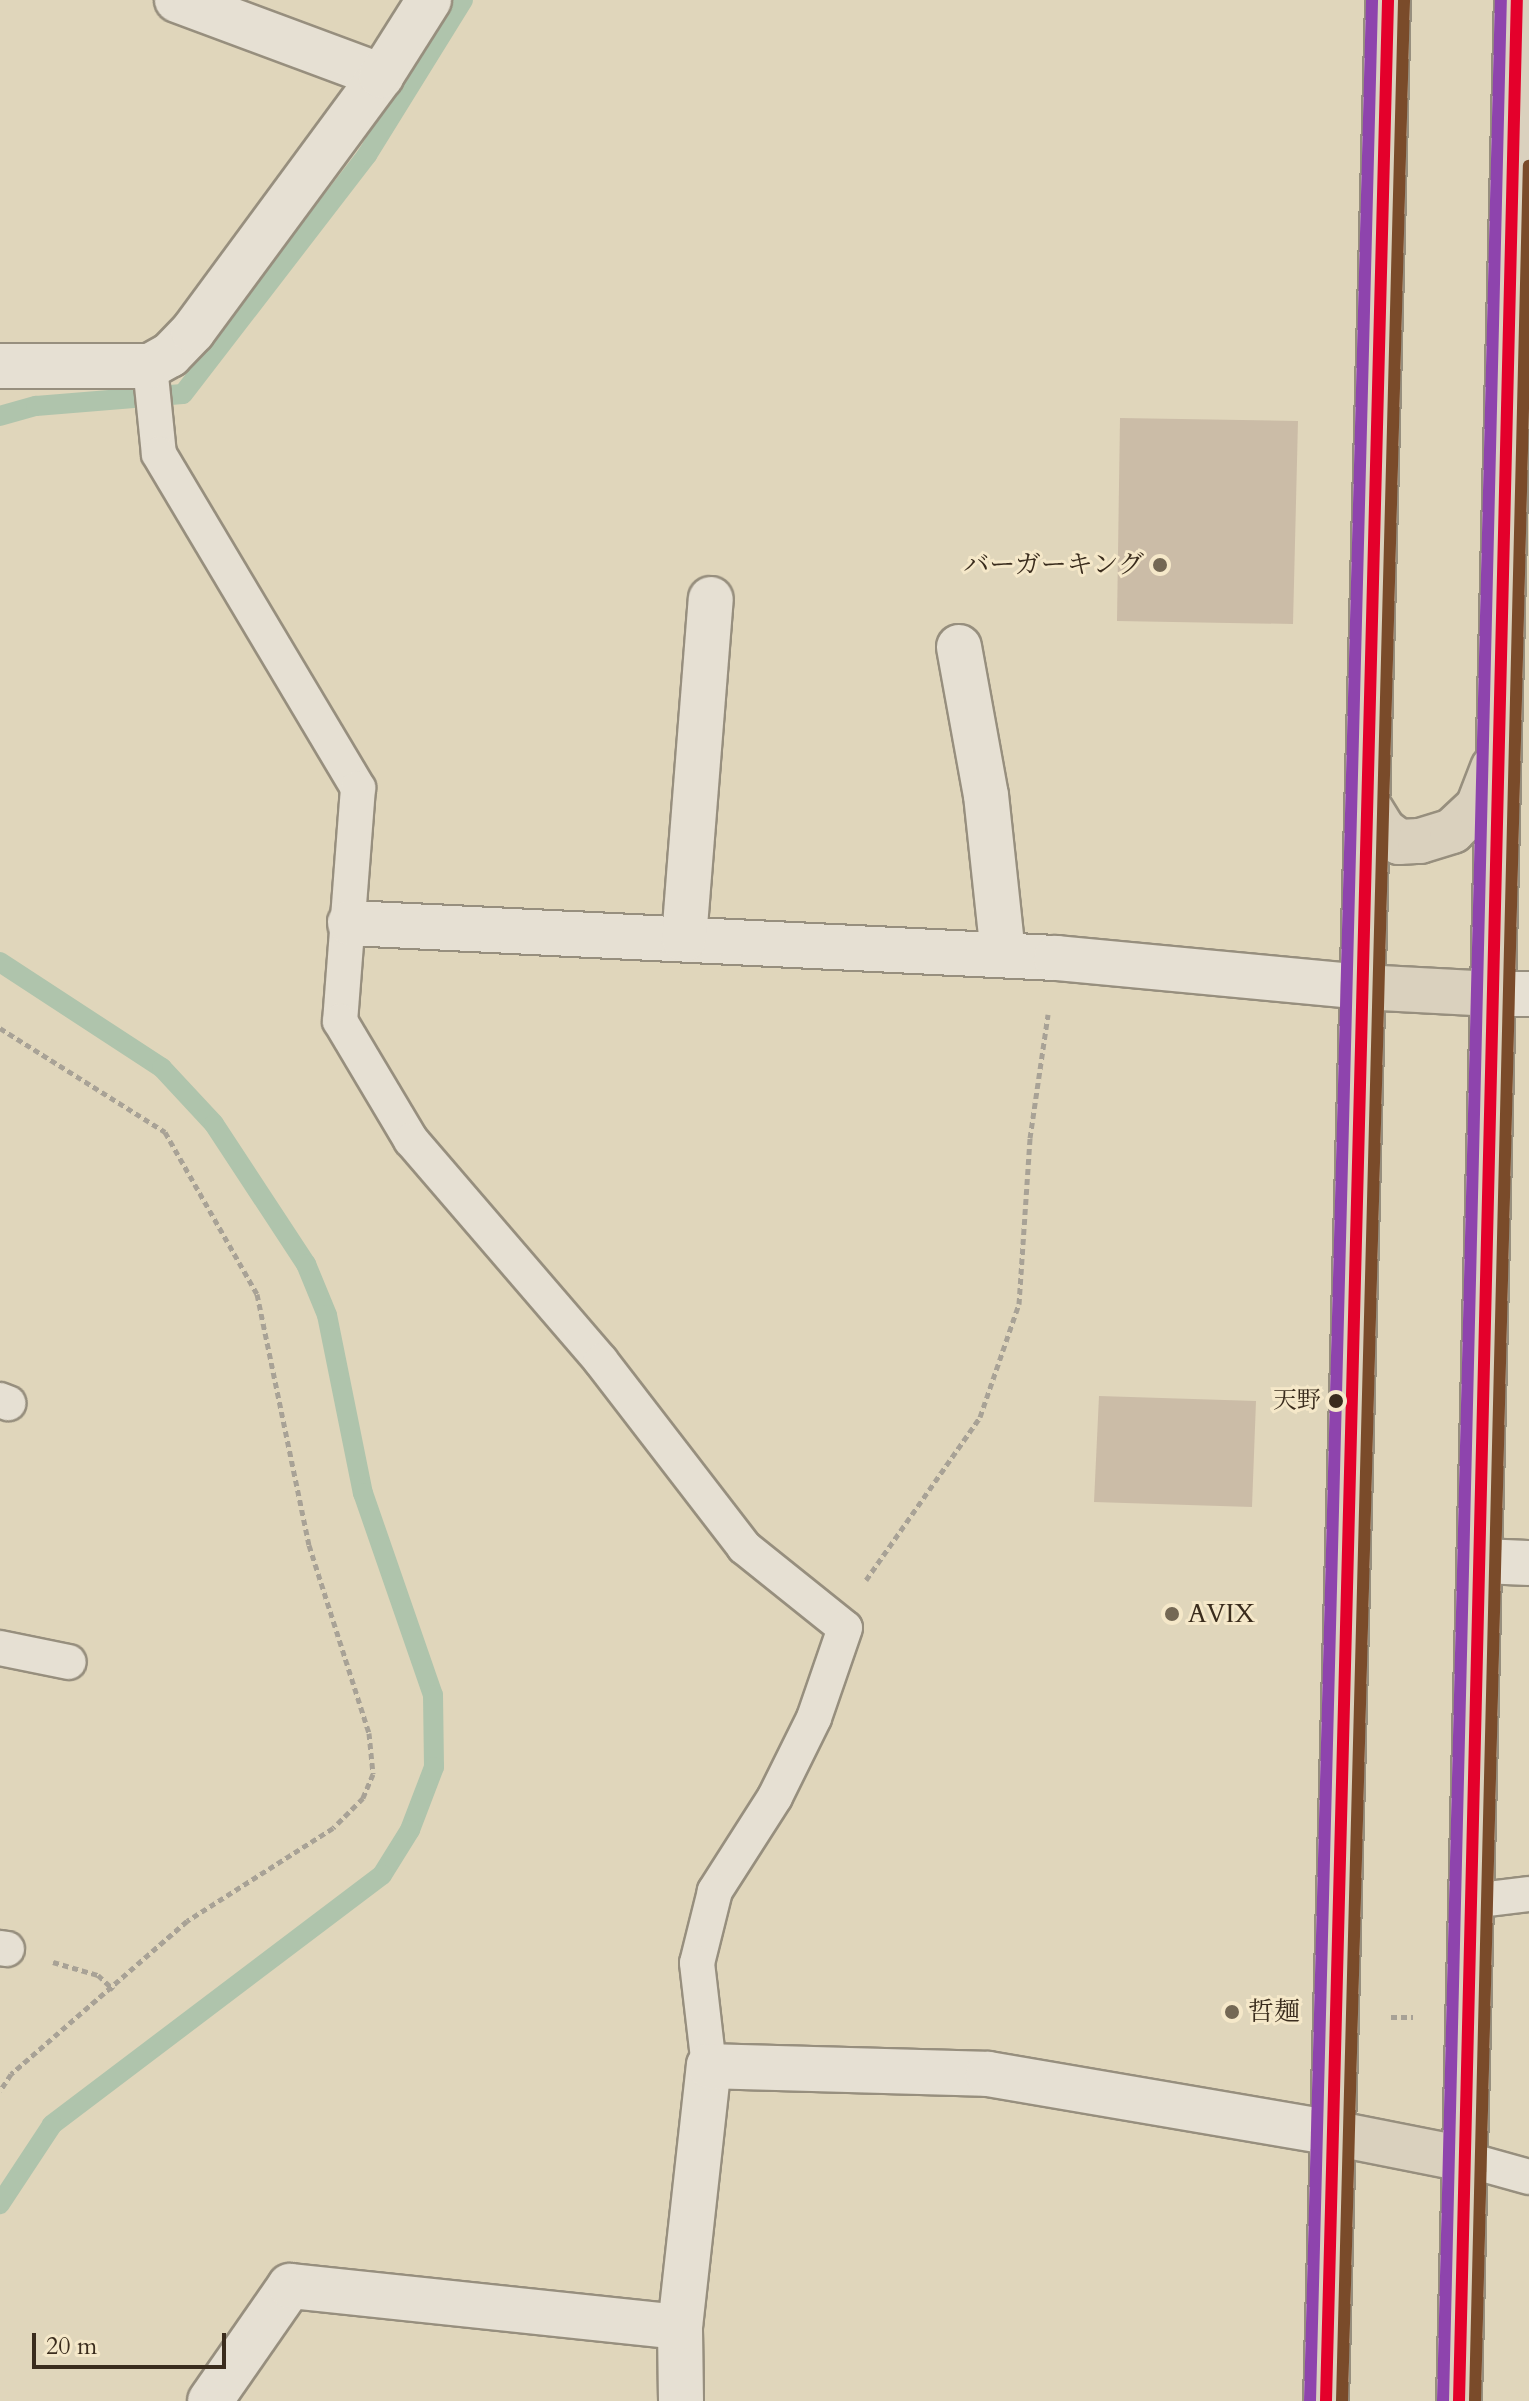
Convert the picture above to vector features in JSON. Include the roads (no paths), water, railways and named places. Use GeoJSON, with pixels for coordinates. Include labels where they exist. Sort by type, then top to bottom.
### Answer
{"type":"FeatureCollection","features":[{"type":"Feature","properties":{"kind":"main road"},"geometry":{"type":"LineString","coordinates":[[1326,2401],[1388,0]]}},
{"type":"Feature","properties":{"kind":"main road"},"geometry":{"type":"LineString","coordinates":[[1459,2401],[1481,1561],[1511,994],[1498,754],[1517,0]]}},
{"type":"Feature","properties":{"kind":"main road"},"geometry":{"type":"LineString","coordinates":[[1367,804],[1383,830],[1399,842],[1452,831],[1478,807],[1498,754]]}},
{"type":"Feature","properties":{"kind":"main road"},"geometry":{"type":"LineString","coordinates":[[1362,987],[1511,994]]}},
{"type":"Feature","properties":{"kind":"main road"},"geometry":{"type":"LineString","coordinates":[[1333,2133],[1464,2159]]}},
{"type":"Feature","properties":{"kind":"street"},"geometry":{"type":"LineString","coordinates":[[177,0],[381,76]]}},
{"type":"Feature","properties":{"kind":"street"},"geometry":{"type":"LineString","coordinates":[[0,366],[151,375],[193,331],[381,76],[429,0]]}},
{"type":"Feature","properties":{"kind":"street"},"geometry":{"type":"LineString","coordinates":[[684,939],[711,599]]}},
{"type":"Feature","properties":{"kind":"street"},"geometry":{"type":"LineString","coordinates":[[959,647],[986,795],[1003,955]]}},
{"type":"Feature","properties":{"kind":"street"},"geometry":{"type":"LineString","coordinates":[[350,923],[1056,958],[1362,987]]}},
{"type":"Feature","properties":{"kind":"street"},"geometry":{"type":"LineString","coordinates":[[1481,1561],[1529,1563]]}},
{"type":"Feature","properties":{"kind":"street"},"geometry":{"type":"LineString","coordinates":[[681,2401],[680,2327],[709,2066],[988,2074],[1333,2133]]}},
{"type":"Feature","properties":{"kind":"street"},"geometry":{"type":"LineString","coordinates":[[210,2401],[290,2286],[680,2327]]}},
{"type":"Feature","properties":{"kind":"lane"},"geometry":{"type":"LineString","coordinates":[[151,375],[159,454],[358,788],[350,923],[340,1021],[411,1140],[601,1361],[744,1547],[845,1628],[814,1718],[775,1797],[715,1891],[697,1963],[709,2066]]}},
{"type":"Feature","properties":{"kind":"lane"},"geometry":{"type":"LineString","coordinates":[[0,1648],[69,1662]]}},
{"type":"Feature","properties":{"kind":"lane"},"geometry":{"type":"LineString","coordinates":[[1471,1901],[1529,1894]]}},
{"type":"Feature","properties":{"kind":"lane"},"geometry":{"type":"LineString","coordinates":[[1464,2159],[1529,2177]]}},
{"type":"Feature","properties":{"kind":"waterway"},"geometry":{"type":"LineString","coordinates":[[0,416],[36,406],[183,394],[367,155],[463,0]]}},
{"type":"Feature","properties":{"kind":"waterway"},"geometry":{"type":"LineString","coordinates":[[0,962],[162,1068],[214,1124],[306,1264],[327,1315],[363,1493],[433,1695],[434,1767],[410,1830],[382,1875],[52,2125],[0,2204]]}},
{"type":"Feature","properties":{"kind":"place","name":"バーガーキング"},"geometry":{"type":"Point","coordinates":[1160,565]}},
{"type":"Feature","properties":{"kind":"place","name":"天野"},"geometry":{"type":"Point","coordinates":[1336,1401]}},
{"type":"Feature","properties":{"kind":"place","name":"AVIX"},"geometry":{"type":"Point","coordinates":[1172,1614]}},
{"type":"Feature","properties":{"kind":"place","name":"哲麺"},"geometry":{"type":"Point","coordinates":[1232,2012]}}]}
